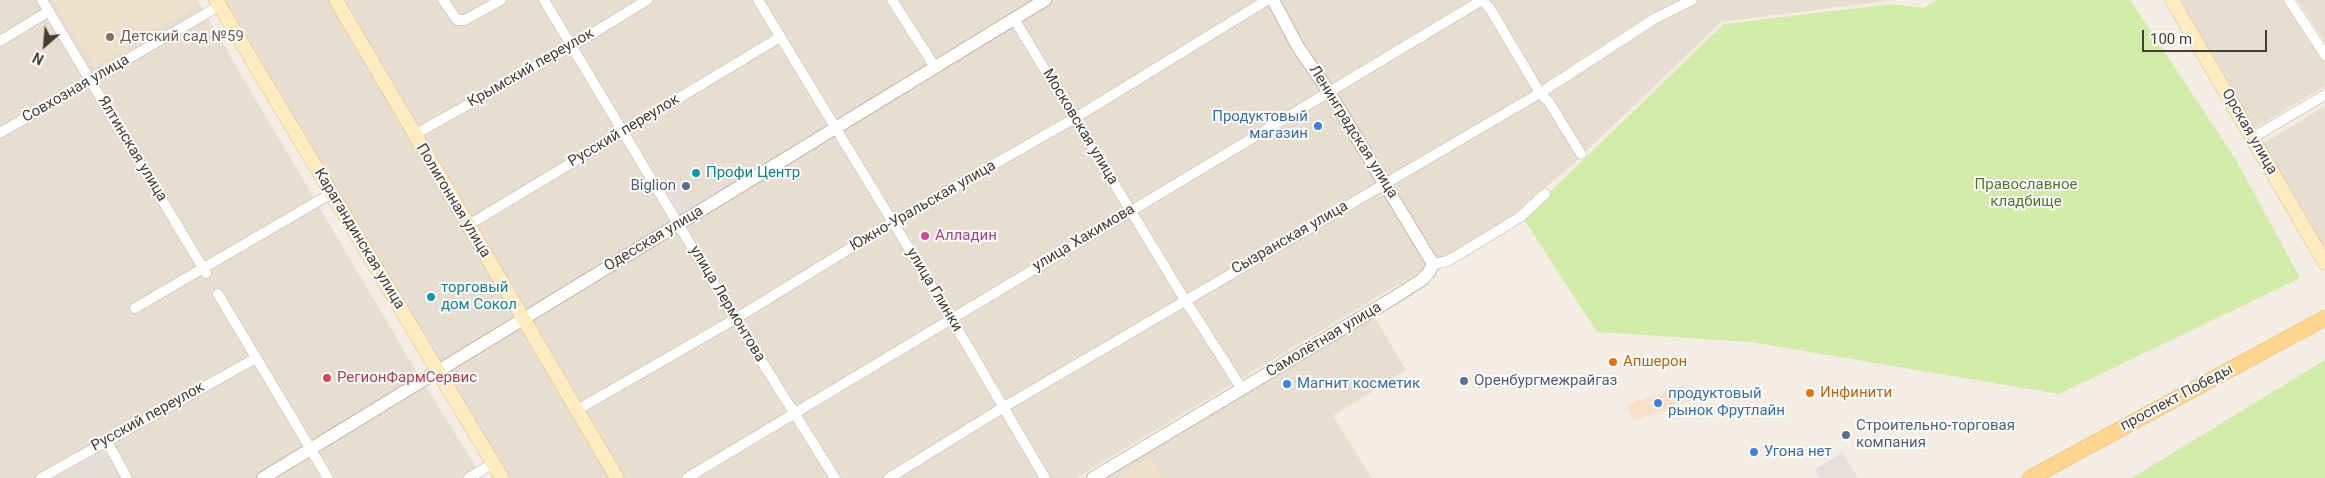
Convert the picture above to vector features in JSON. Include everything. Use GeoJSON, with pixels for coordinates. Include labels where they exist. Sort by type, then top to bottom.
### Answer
{"type":"FeatureCollection","features":[{"type":"Feature","properties":{"kind":"main road","name":"Полигонная улица"},"geometry":{"type":"LineString","coordinates":[[336,0],[617,478]]}},
{"type":"Feature","properties":{"kind":"main road","name":"Орская улица"},"geometry":{"type":"LineString","coordinates":[[2172,0],[2252,138],[2321,248],[2325,264]]}},
{"type":"Feature","properties":{"kind":"main road","name":"Карагандинская улица"},"geometry":{"type":"LineString","coordinates":[[221,2],[332,193],[502,478]]}},
{"type":"Feature","properties":{"kind":"main road","name":"проспект Победы"},"geometry":{"type":"LineString","coordinates":[[2030,478],[2325,318]]}},
{"type":"Feature","properties":{"kind":"street","name":"Ялтинская улица"},"geometry":{"type":"LineString","coordinates":[[42,0],[205,271]]}},
{"type":"Feature","properties":{"kind":"street"},"geometry":{"type":"LineString","coordinates":[[443,0],[457,20],[465,20],[501,0]]}},
{"type":"Feature","properties":{"kind":"street","name":"улица Лермонтова"},"geometry":{"type":"LineString","coordinates":[[544,0],[735,319],[835,478]]}},
{"type":"Feature","properties":{"kind":"street","name":"Крымский переулок"},"geometry":{"type":"LineString","coordinates":[[414,135],[572,46],[647,0]]}},
{"type":"Feature","properties":{"kind":"street","name":"улица Глинки"},"geometry":{"type":"LineString","coordinates":[[758,0],[951,318],[1045,478]]}},
{"type":"Feature","properties":{"kind":"street"},"geometry":{"type":"LineString","coordinates":[[892,0],[935,67]]}},
{"type":"Feature","properties":{"kind":"street","name":"Одесская улица"},"geometry":{"type":"LineString","coordinates":[[263,478],[1045,0]]}},
{"type":"Feature","properties":{"kind":"street","name":"Южно-Уральская улица"},"geometry":{"type":"LineString","coordinates":[[577,410],[735,319],[893,222],[1075,118],[1267,0]]}},
{"type":"Feature","properties":{"kind":"street","name":"Ленинградская улица"},"geometry":{"type":"LineString","coordinates":[[1273,0],[1298,47],[1329,92],[1385,182],[1433,264]]}},
{"type":"Feature","properties":{"kind":"street"},"geometry":{"type":"LineString","coordinates":[[1482,0],[1489,7],[1540,93],[1549,102],[1581,154]]}},
{"type":"Feature","properties":{"kind":"street","name":"улица Хакимова"},"geometry":{"type":"LineString","coordinates":[[687,478],[1482,0]]}},
{"type":"Feature","properties":{"kind":"street","name":"Сызранская улица"},"geometry":{"type":"LineString","coordinates":[[889,478],[1004,407],[1385,182],[1540,93],[1654,19],[1692,0]]}},
{"type":"Feature","properties":{"kind":"street"},"geometry":{"type":"LineString","coordinates":[[2289,0],[2325,55]]}},
{"type":"Feature","properties":{"kind":"street","name":"Совхозная улица"},"geometry":{"type":"LineString","coordinates":[[0,133],[92,81],[221,2]]}},
{"type":"Feature","properties":{"kind":"street"},"geometry":{"type":"LineString","coordinates":[[0,41],[49,11]]}},
{"type":"Feature","properties":{"kind":"street","name":"Московская улица"},"geometry":{"type":"LineString","coordinates":[[1014,19],[1185,300],[1242,389]]}},
{"type":"Feature","properties":{"kind":"street","name":"Русский переулок"},"geometry":{"type":"LineString","coordinates":[[468,226],[780,37]]}},
{"type":"Feature","properties":{"kind":"street"},"geometry":{"type":"LineString","coordinates":[[2252,138],[2325,95]]}},
{"type":"Feature","properties":{"kind":"street"},"geometry":{"type":"LineString","coordinates":[[135,308],[205,271],[332,193]]}},
{"type":"Feature","properties":{"kind":"street"},"geometry":{"type":"LineString","coordinates":[[1433,264],[1448,262],[1520,217],[1544,194]]}},
{"type":"Feature","properties":{"kind":"street","name":"Самолётная улица"},"geometry":{"type":"LineString","coordinates":[[1094,478],[1423,279],[1433,264]]}},
{"type":"Feature","properties":{"kind":"street"},"geometry":{"type":"LineString","coordinates":[[218,294],[328,478]]}},
{"type":"Feature","properties":{"kind":"street","name":"Русский переулок"},"geometry":{"type":"LineString","coordinates":[[41,478],[106,440],[256,358]]}},
{"type":"Feature","properties":{"kind":"street"},"geometry":{"type":"LineString","coordinates":[[106,440],[127,478]]}},
{"type":"Feature","properties":{"kind":"street"},"geometry":{"type":"LineString","coordinates":[[469,478],[493,463]]}},
{"type":"Feature","properties":{"kind":"shaded area"},"geometry":{"type":"Polygon","coordinates":[[[0,0],[197,0],[416,371],[483,478],[0,478],[0,0]]]}},
{"type":"Feature","properties":{"kind":"shaded area","name":"Детский сад №59"},"geometry":{"type":"Polygon","coordinates":[[[53,0],[189,0],[193,7],[94,67],[53,0]]]}},
{"type":"Feature","properties":{"kind":"shaded area"},"geometry":{"type":"Polygon","coordinates":[[[222,0],[1893,0],[1721,22],[1572,165],[1512,216],[1076,478],[510,478],[222,0]]]}},
{"type":"Feature","properties":{"kind":"shaded area"},"geometry":{"type":"Polygon","coordinates":[[[2283,0],[2325,63],[2325,86],[2254,129],[2181,1],[2283,0]]]}},
{"type":"Feature","properties":{"kind":"shaded area"},"geometry":{"type":"Polygon","coordinates":[[[2297,0],[2325,0],[2325,42],[2297,0]]]}},
{"type":"Feature","properties":{"kind":"shaded area"},"geometry":{"type":"Polygon","coordinates":[[[2325,106],[2325,243],[2321,245],[2262,144],[2325,106]]]}},
{"type":"Feature","properties":{"kind":"shaded area"},"geometry":{"type":"Polygon","coordinates":[[[835,137],[837,141],[810,156],[808,152],[835,137]]]}},
{"type":"Feature","properties":{"kind":"shaded area"},"geometry":{"type":"Polygon","coordinates":[[[723,184],[727,190],[683,216],[666,190],[674,185],[686,206],[723,184]]]}},
{"type":"Feature","properties":{"kind":"shaded area"},"geometry":{"type":"Polygon","coordinates":[[[1372,313],[1406,370],[1333,416],[1372,478],[1103,478],[1372,313]]]}},
{"type":"Feature","properties":{"kind":"shaded area","name":"продуктовый рынок Фрутлайн"},"geometry":{"type":"Polygon","coordinates":[[[1684,385],[1690,401],[1633,421],[1627,405],[1684,385]]]}},
{"type":"Feature","properties":{"kind":"shaded area"},"geometry":{"type":"Polygon","coordinates":[[[103,448],[120,478],[82,478],[74,464],[103,448]]]}},
{"type":"Feature","properties":{"kind":"shaded area"},"geometry":{"type":"Polygon","coordinates":[[[1842,452],[1858,478],[1820,478],[1815,470],[1842,452]]]}},
{"type":"Feature","properties":{"kind":"shaded area"},"geometry":{"type":"Polygon","coordinates":[[[1149,458],[1161,478],[1116,478],[1149,458]]]}},
{"type":"Feature","properties":{"kind":"green space","name":"Православное кладбище"},"geometry":{"type":"Polygon","coordinates":[[[1937,0],[2130,0],[2236,160],[2300,278],[2059,394],[1751,342],[1597,332],[1523,218],[1724,24],[1892,4],[1924,8],[1937,0]]]}},
{"type":"Feature","properties":{"kind":"green space"},"geometry":{"type":"Polygon","coordinates":[[[2325,360],[2325,478],[2132,478],[2325,360]]]}},
{"type":"Feature","properties":{"kind":"place","name":"Детский сад №59"},"geometry":{"type":"Point","coordinates":[110,37]}},
{"type":"Feature","properties":{"kind":"place","name":"Продуктовый магазин"},"geometry":{"type":"Point","coordinates":[1318,126]}},
{"type":"Feature","properties":{"kind":"place","name":"Профи Центр"},"geometry":{"type":"Point","coordinates":[696,173]}},
{"type":"Feature","properties":{"kind":"place","name":"Biglion"},"geometry":{"type":"Point","coordinates":[686,186]}},
{"type":"Feature","properties":{"kind":"place","name":"Алладин"},"geometry":{"type":"Point","coordinates":[925,236]}},
{"type":"Feature","properties":{"kind":"place","name":"торговый дом Сокол"},"geometry":{"type":"Point","coordinates":[431,297]}},
{"type":"Feature","properties":{"kind":"place","name":"Апшерон"},"geometry":{"type":"Point","coordinates":[1613,362]}},
{"type":"Feature","properties":{"kind":"place","name":"РегионФармСервис"},"geometry":{"type":"Point","coordinates":[327,378]}},
{"type":"Feature","properties":{"kind":"place","name":"Оренбургмежрайгаз"},"geometry":{"type":"Point","coordinates":[1464,381]}},
{"type":"Feature","properties":{"kind":"place","name":"Магнит косметик"},"geometry":{"type":"Point","coordinates":[1287,384]}},
{"type":"Feature","properties":{"kind":"place","name":"Инфинити"},"geometry":{"type":"Point","coordinates":[1810,393]}},
{"type":"Feature","properties":{"kind":"place","name":"продуктовый рынок Фрутлайн"},"geometry":{"type":"Point","coordinates":[1658,403]}},
{"type":"Feature","properties":{"kind":"place","name":"Строительно-торговая компания"},"geometry":{"type":"Point","coordinates":[1846,435]}},
{"type":"Feature","properties":{"kind":"place","name":"Угона нет"},"geometry":{"type":"Point","coordinates":[1754,452]}}]}
